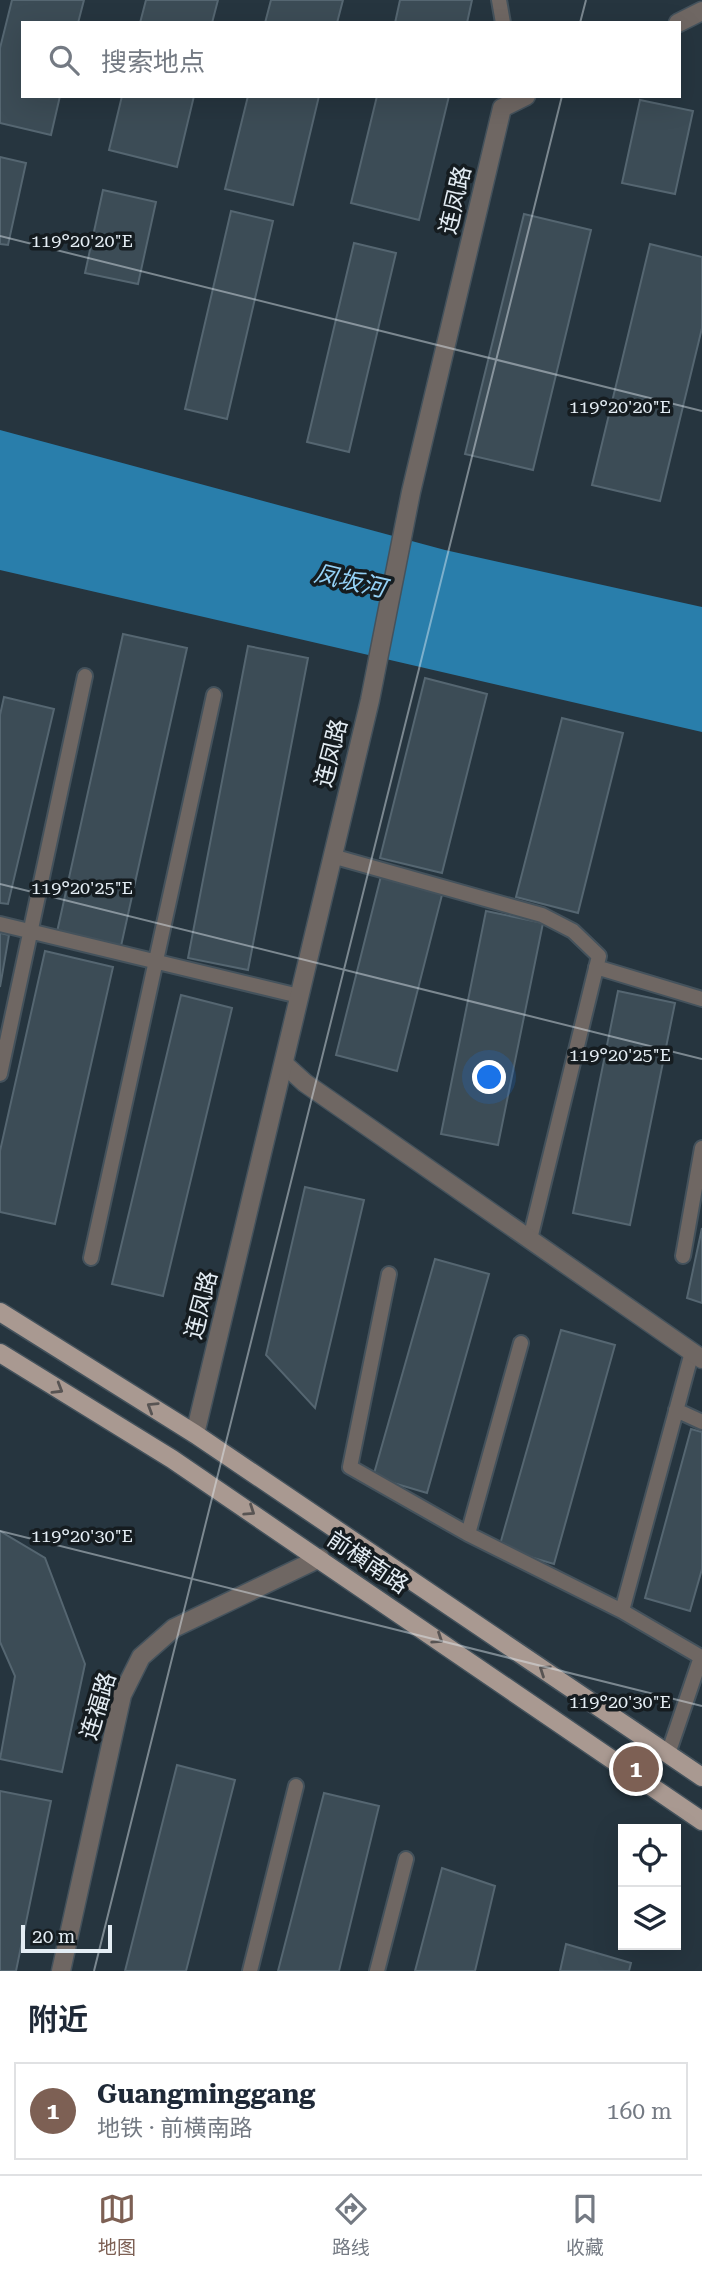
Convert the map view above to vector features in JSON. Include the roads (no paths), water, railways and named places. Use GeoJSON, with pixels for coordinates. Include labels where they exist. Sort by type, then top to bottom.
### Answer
{"type":"FeatureCollection","features":[{"type":"Feature","properties":{"kind":"main road","name":"前横南路"},"geometry":{"type":"LineString","coordinates":[[0,1312],[195,1434],[702,1777]]}},
{"type":"Feature","properties":{"kind":"main road","name":"前横南路"},"geometry":{"type":"LineString","coordinates":[[0,1353],[173,1459],[702,1821]]}},
{"type":"Feature","properties":{"kind":"street"},"geometry":{"type":"LineString","coordinates":[[681,22],[702,11]]}},
{"type":"Feature","properties":{"kind":"street","name":"连凤路"},"geometry":{"type":"LineString","coordinates":[[195,1434],[369,700],[411,492],[502,108],[519,98]]}},
{"type":"Feature","properties":{"kind":"street"},"geometry":{"type":"LineString","coordinates":[[284,1064],[306,1083],[697,1356]]}},
{"type":"Feature","properties":{"kind":"street","name":"连福路"},"geometry":{"type":"LineString","coordinates":[[61,1971],[122,1695],[141,1657],[174,1628],[320,1558]]}},
{"type":"Feature","properties":{"kind":"lane"},"geometry":{"type":"LineString","coordinates":[[499,0],[503,21]]}},
{"type":"Feature","properties":{"kind":"lane"},"geometry":{"type":"LineString","coordinates":[[0,1074],[85,676]]}},
{"type":"Feature","properties":{"kind":"lane"},"geometry":{"type":"LineString","coordinates":[[91,1258],[214,695]]}},
{"type":"Feature","properties":{"kind":"lane"},"geometry":{"type":"LineString","coordinates":[[331,856],[542,915],[573,931],[599,956],[530,1239]]}},
{"type":"Feature","properties":{"kind":"lane"},"geometry":{"type":"LineString","coordinates":[[0,924],[299,996]]}},
{"type":"Feature","properties":{"kind":"lane"},"geometry":{"type":"LineString","coordinates":[[596,967],[702,999]]}},
{"type":"Feature","properties":{"kind":"lane"},"geometry":{"type":"LineString","coordinates":[[683,1256],[702,1148]]}},
{"type":"Feature","properties":{"kind":"lane"},"geometry":{"type":"LineString","coordinates":[[389,1274],[350,1467],[468,1534],[622,1611],[701,1657],[668,1754]]}},
{"type":"Feature","properties":{"kind":"lane"},"geometry":{"type":"LineString","coordinates":[[468,1534],[521,1343]]}},
{"type":"Feature","properties":{"kind":"lane"},"geometry":{"type":"LineString","coordinates":[[622,1611],[676,1409],[697,1356]]}},
{"type":"Feature","properties":{"kind":"lane"},"geometry":{"type":"LineString","coordinates":[[676,1409],[702,1422]]}},
{"type":"Feature","properties":{"kind":"lane"},"geometry":{"type":"LineString","coordinates":[[250,1971],[296,1786]]}},
{"type":"Feature","properties":{"kind":"lane"},"geometry":{"type":"LineString","coordinates":[[377,1971],[406,1859]]}},
{"type":"Feature","properties":{"kind":"water","name":"凤坂河"},"geometry":{"type":"Polygon","coordinates":[[[0,430],[445,550],[702,607],[702,732],[0,570],[0,430]]]}},
{"type":"Feature","properties":{"kind":"place","name":"Guangminggang"},"geometry":{"type":"Point","coordinates":[636,1769]}}]}
